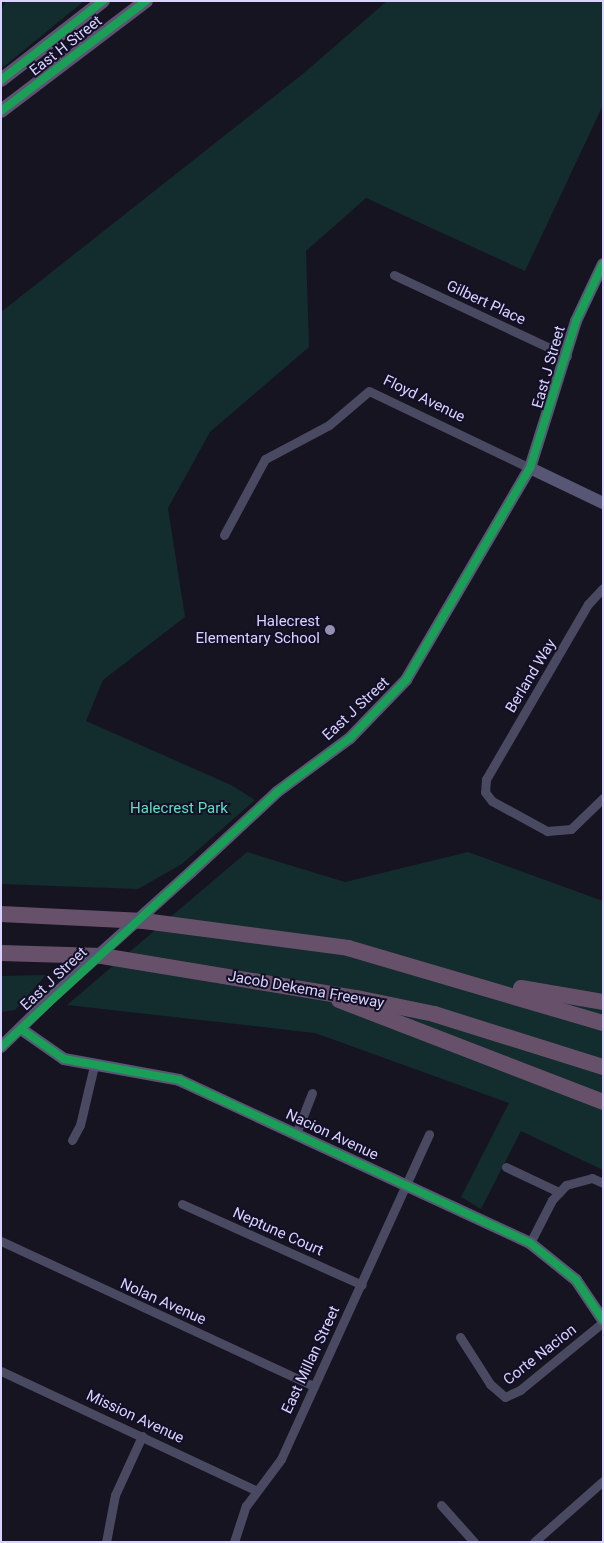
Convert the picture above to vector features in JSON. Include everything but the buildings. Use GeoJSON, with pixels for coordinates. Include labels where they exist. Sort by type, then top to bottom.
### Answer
{"type":"FeatureCollection","features":[{"type":"Feature","properties":{"kind":"highway"},"geometry":{"type":"LineString","coordinates":[[1,914],[144,922],[348,948],[603,1023]]}},
{"type":"Feature","properties":{"kind":"highway","name":"Jacob Dekema Freeway"},"geometry":{"type":"LineString","coordinates":[[1,953],[102,956],[324,992],[434,1014],[603,1067]]}},
{"type":"Feature","properties":{"kind":"highway"},"geometry":{"type":"LineString","coordinates":[[438,974],[603,1002]]}},
{"type":"Feature","properties":{"kind":"highway"},"geometry":{"type":"LineString","coordinates":[[324,992],[365,1013],[423,1030],[603,1102]]}},
{"type":"Feature","properties":{"kind":"main road","name":"East H Street"},"geometry":{"type":"LineString","coordinates":[[1,80],[103,1]]}},
{"type":"Feature","properties":{"kind":"main road","name":"East H Street"},"geometry":{"type":"LineString","coordinates":[[1,111],[146,1]]}},
{"type":"Feature","properties":{"kind":"street","name":"East J Street"},"geometry":{"type":"LineString","coordinates":[[1,1047],[51,998],[277,792],[350,738],[406,680],[530,468],[567,356],[576,322],[603,264]]}},
{"type":"Feature","properties":{"kind":"street","name":"Gilbert Place"},"geometry":{"type":"LineString","coordinates":[[394,275],[567,356]]}},
{"type":"Feature","properties":{"kind":"street","name":"Floyd Avenue"},"geometry":{"type":"LineString","coordinates":[[224,535],[265,459],[329,425],[369,391],[603,503]]}},
{"type":"Feature","properties":{"kind":"street","name":"Berland Way"},"geometry":{"type":"LineString","coordinates":[[603,588],[588,604],[486,779],[484,792],[492,801],[547,830],[571,829],[603,798]]}},
{"type":"Feature","properties":{"kind":"street","name":"Nacion Avenue"},"geometry":{"type":"LineString","coordinates":[[21,1029],[54,1055],[94,1066],[179,1080],[530,1243],[576,1280],[603,1321]]}},
{"type":"Feature","properties":{"kind":"street"},"geometry":{"type":"LineString","coordinates":[[72,1140],[80,1125],[94,1066]]}},
{"type":"Feature","properties":{"kind":"street"},"geometry":{"type":"LineString","coordinates":[[296,1134],[312,1092]]}},
{"type":"Feature","properties":{"kind":"street","name":"East Millan Street"},"geometry":{"type":"LineString","coordinates":[[234,1542],[255,1490],[281,1459],[362,1285],[429,1134]]}},
{"type":"Feature","properties":{"kind":"street"},"geometry":{"type":"LineString","coordinates":[[506,1168],[559,1192]]}},
{"type":"Feature","properties":{"kind":"street"},"geometry":{"type":"LineString","coordinates":[[530,1243],[559,1192],[575,1180],[592,1178],[603,1183]]}},
{"type":"Feature","properties":{"kind":"street","name":"Neptune Court"},"geometry":{"type":"LineString","coordinates":[[182,1204],[362,1285]]}},
{"type":"Feature","properties":{"kind":"street","name":"Nolan Avenue"},"geometry":{"type":"LineString","coordinates":[[1,1241],[314,1386]]}},
{"type":"Feature","properties":{"kind":"street","name":"Corte Nacion"},"geometry":{"type":"LineString","coordinates":[[460,1337],[490,1384],[505,1397],[520,1390],[603,1321]]}},
{"type":"Feature","properties":{"kind":"street","name":"Mission Avenue"},"geometry":{"type":"LineString","coordinates":[[1,1371],[255,1490]]}},
{"type":"Feature","properties":{"kind":"street"},"geometry":{"type":"LineString","coordinates":[[106,1542],[115,1495],[142,1436]]}},
{"type":"Feature","properties":{"kind":"street"},"geometry":{"type":"LineString","coordinates":[[534,1542],[603,1480]]}},
{"type":"Feature","properties":{"kind":"street"},"geometry":{"type":"LineString","coordinates":[[441,1505],[474,1542]]}},
{"type":"Feature","properties":{"kind":"green space"},"geometry":{"type":"Polygon","coordinates":[[[6,1],[84,1],[1,69],[1,10],[6,1]]]}},
{"type":"Feature","properties":{"kind":"green space","name":"Halecrest Park"},"geometry":{"type":"Polygon","coordinates":[[[387,1],[603,1],[603,105],[525,271],[366,198],[306,251],[309,347],[210,432],[168,508],[185,617],[103,680],[86,721],[231,785],[255,800],[182,864],[138,889],[1,884],[1,312],[304,73],[387,1]]]}},
{"type":"Feature","properties":{"kind":"green space"},"geometry":{"type":"Polygon","coordinates":[[[247,852],[345,882],[468,852],[603,901],[603,1170],[521,1131],[481,1209],[461,1197],[509,1103],[315,1033],[67,1005],[247,852]]]}},
{"type":"Feature","properties":{"kind":"green space"},"geometry":{"type":"Polygon","coordinates":[[[46,975],[15,1010],[1,1012],[1,976],[46,975]]]}},
{"type":"Feature","properties":{"kind":"cycle path"},"geometry":{"type":"LineString","coordinates":[[1,80],[103,1]]}},
{"type":"Feature","properties":{"kind":"cycle path"},"geometry":{"type":"LineString","coordinates":[[1,111],[146,1]]}},
{"type":"Feature","properties":{"kind":"cycle path"},"geometry":{"type":"LineString","coordinates":[[1,1047],[277,792],[350,738],[406,680],[530,468],[576,321],[603,264]]}},
{"type":"Feature","properties":{"kind":"cycle path"},"geometry":{"type":"LineString","coordinates":[[21,1029],[64,1059],[179,1080],[530,1243],[576,1280],[603,1320]]}},
{"type":"Feature","properties":{"kind":"place","name":"Halecrest Elementary School"},"geometry":{"type":"Point","coordinates":[330,630]}}]}
